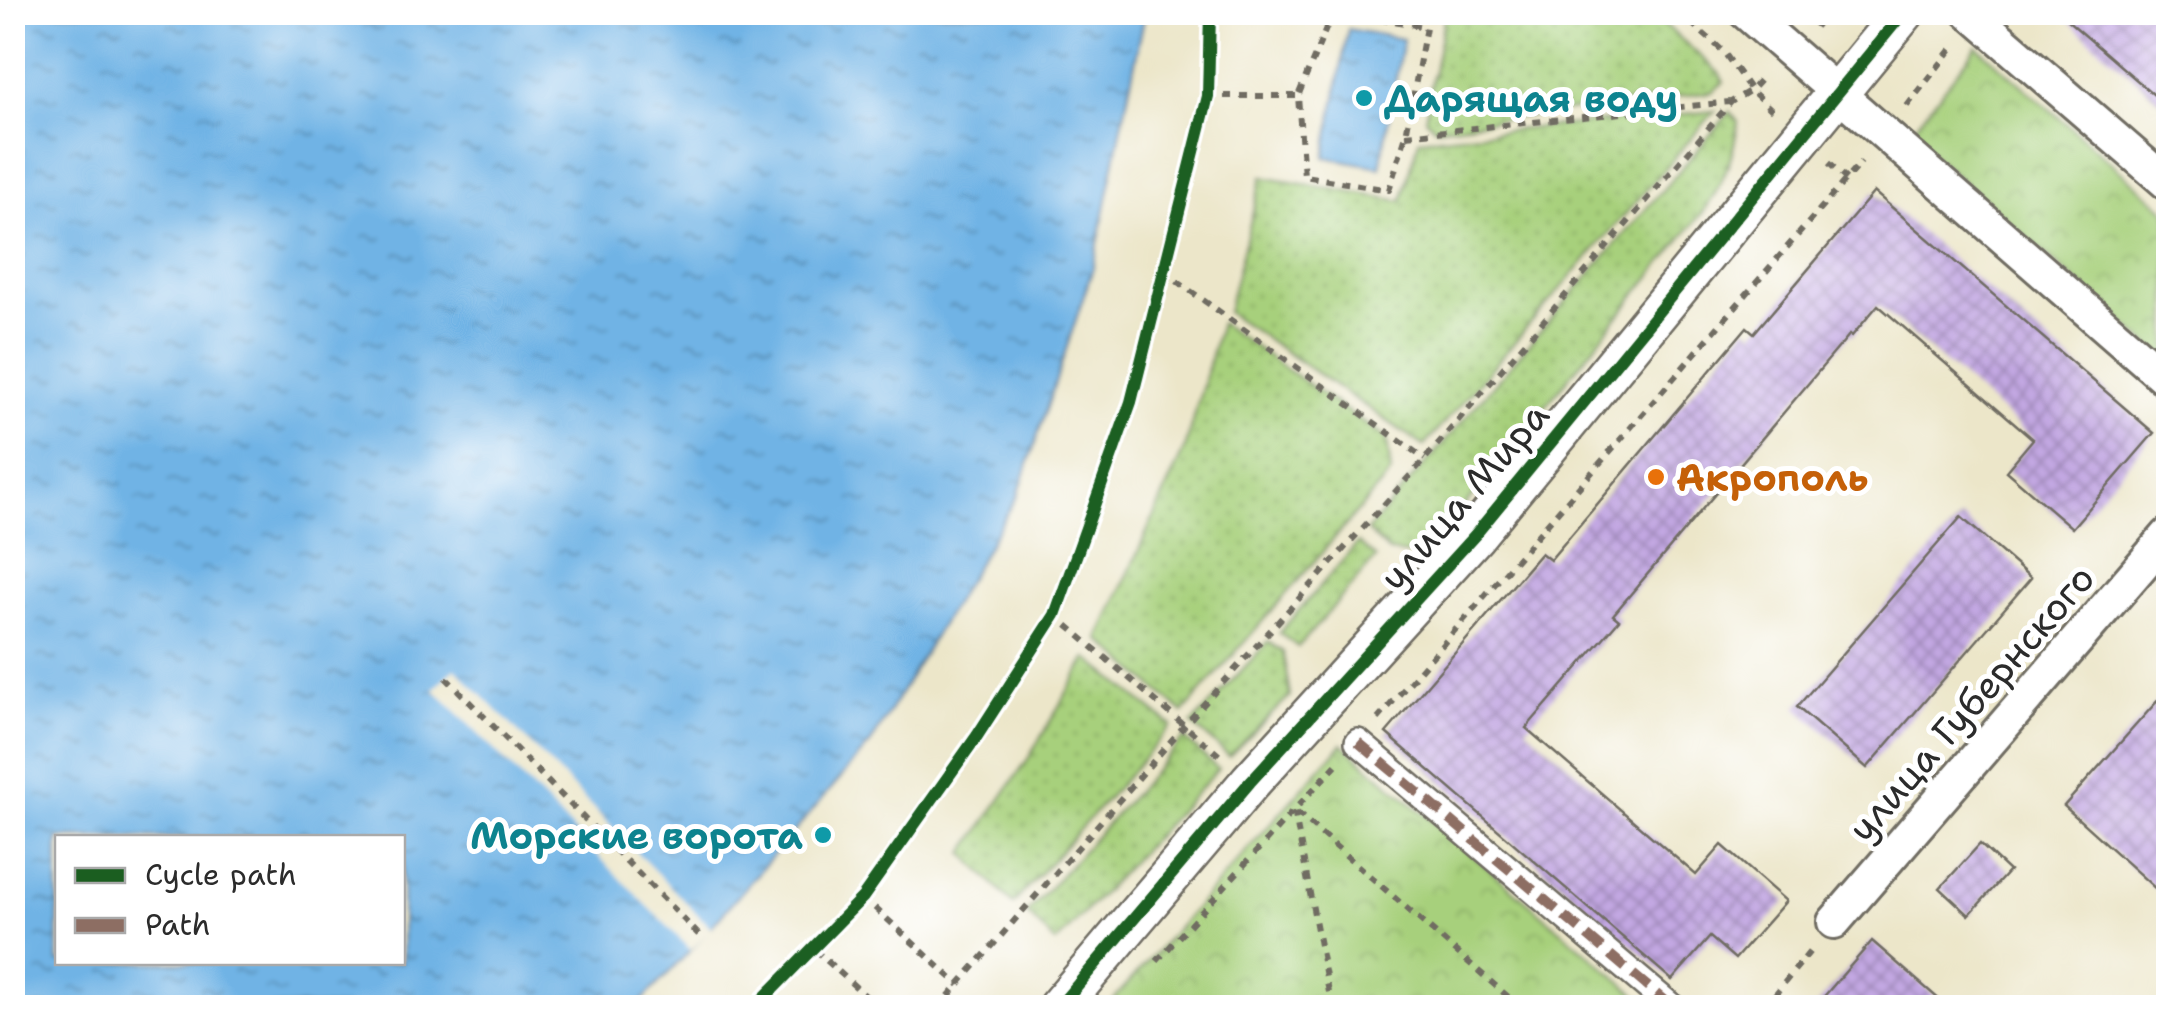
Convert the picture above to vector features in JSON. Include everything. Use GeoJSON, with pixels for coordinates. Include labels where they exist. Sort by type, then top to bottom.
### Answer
{"type":"FeatureCollection","features":[{"type":"Feature","properties":{"kind":"street"},"geometry":{"type":"LineString","coordinates":[[1745,12],[2168,382]]}},
{"type":"Feature","properties":{"kind":"street","name":"улица Мира"},"geometry":{"type":"LineString","coordinates":[[1058,1008],[1250,782],[1475,535],[1904,12]]}},
{"type":"Feature","properties":{"kind":"street"},"geometry":{"type":"LineString","coordinates":[[1972,16],[2168,184]]}},
{"type":"Feature","properties":{"kind":"street","name":"улица Губернского"},"geometry":{"type":"LineString","coordinates":[[1834,922],[2168,535]]}},
{"type":"Feature","properties":{"kind":"street"},"geometry":{"type":"LineString","coordinates":[[1358,742],[1673,1008]]}},
{"type":"Feature","properties":{"kind":"path"},"geometry":{"type":"LineString","coordinates":[[754,1008],[863,897],[977,736],[1055,615],[1130,402],[1164,272],[1208,96],[1210,12]]}},
{"type":"Feature","properties":{"kind":"path"},"geometry":{"type":"LineString","coordinates":[[1333,12],[1298,96],[1304,176],[1388,190],[1406,135],[1426,27],[1344,12]]}},
{"type":"Feature","properties":{"kind":"path"},"geometry":{"type":"LineString","coordinates":[[1679,12],[1723,51],[1751,90],[1846,179]]}},
{"type":"Feature","properties":{"kind":"path"},"geometry":{"type":"LineString","coordinates":[[938,1008],[1184,726],[1425,459],[1732,102],[1751,90],[1827,12]]}},
{"type":"Feature","properties":{"kind":"path"},"geometry":{"type":"LineString","coordinates":[[1154,965],[1358,742],[1884,136],[1972,16]]}},
{"type":"Feature","properties":{"kind":"path"},"geometry":{"type":"LineString","coordinates":[[1208,96],[1298,96]]}},
{"type":"Feature","properties":{"kind":"path"},"geometry":{"type":"LineString","coordinates":[[1406,135],[1732,102]]}},
{"type":"Feature","properties":{"kind":"path"},"geometry":{"type":"LineString","coordinates":[[1164,272],[1425,459]]}},
{"type":"Feature","properties":{"kind":"path"},"geometry":{"type":"LineString","coordinates":[[1055,615],[1250,782]]}},
{"type":"Feature","properties":{"kind":"path"},"geometry":{"type":"LineString","coordinates":[[446,678],[702,938]]}},
{"type":"Feature","properties":{"kind":"path"},"geometry":{"type":"LineString","coordinates":[[1294,810],[1332,1008]]}},
{"type":"Feature","properties":{"kind":"path"},"geometry":{"type":"LineString","coordinates":[[1294,810],[1520,1008]]}},
{"type":"Feature","properties":{"kind":"path"},"geometry":{"type":"LineString","coordinates":[[863,897],[959,985]]}},
{"type":"Feature","properties":{"kind":"path"},"geometry":{"type":"LineString","coordinates":[[1764,1008],[1834,922]]}},
{"type":"Feature","properties":{"kind":"path"},"geometry":{"type":"LineString","coordinates":[[814,950],[879,1008]]}},
{"type":"Feature","properties":{"kind":"green space"},"geometry":{"type":"Polygon","coordinates":[[[1445,13],[1652,13],[1718,72],[1724,82],[1712,92],[1435,128],[1425,118],[1445,13]]]}},
{"type":"Feature","properties":{"kind":"green space"},"geometry":{"type":"Polygon","coordinates":[[[1977,46],[2168,212],[2168,362],[1909,134],[1977,46]]]}},
{"type":"Feature","properties":{"kind":"green space"},"geometry":{"type":"Polygon","coordinates":[[[1715,111],[1424,446],[1227,312],[1262,177],[1402,201],[1419,139],[1715,111]]]}},
{"type":"Feature","properties":{"kind":"green space"},"geometry":{"type":"Polygon","coordinates":[[[1730,112],[1738,122],[1734,146],[1722,180],[1704,211],[1424,556],[1389,552],[1367,531],[1730,112]]]}},
{"type":"Feature","properties":{"kind":"green space"},"geometry":{"type":"Polygon","coordinates":[[[1220,323],[1387,439],[1391,473],[1183,713],[1099,639],[1186,445],[1220,323]]]}},
{"type":"Feature","properties":{"kind":"green space"},"geometry":{"type":"Polygon","coordinates":[[[1358,543],[1376,558],[1298,647],[1279,633],[1358,543]]]}},
{"type":"Feature","properties":{"kind":"green space"},"geometry":{"type":"Polygon","coordinates":[[[1268,642],[1283,652],[1290,696],[1229,756],[1192,724],[1268,642]]]}},
{"type":"Feature","properties":{"kind":"green space"},"geometry":{"type":"Polygon","coordinates":[[[1087,658],[1172,726],[1013,904],[964,853],[1030,756],[1087,658]]]}},
{"type":"Feature","properties":{"kind":"green space"},"geometry":{"type":"Polygon","coordinates":[[[1184,738],[1218,769],[1056,943],[1027,913],[1184,738]]]}},
{"type":"Feature","properties":{"kind":"green space"},"geometry":{"type":"Polygon","coordinates":[[[1342,744],[1651,1007],[1106,1008],[1342,744]]]}},
{"type":"Feature","properties":{"kind":"water"},"geometry":{"type":"Polygon","coordinates":[[[12,13],[1145,13],[1093,268],[1018,495],[871,743],[691,950],[636,1007],[13,1007],[12,13]]]}},
{"type":"Feature","properties":{"kind":"water","name":"Дарящая воду"},"geometry":{"type":"Polygon","coordinates":[[[1348,29],[1403,39],[1380,167],[1325,157],[1348,29]]]}},
{"type":"Feature","properties":{"kind":"pier"},"geometry":{"type":"Polygon","coordinates":[[[455,668],[712,929],[691,950],[434,689],[455,668]]]}},
{"type":"Feature","properties":{"kind":"building"},"geometry":{"type":"Polygon","coordinates":[[[2058,12],[2168,12],[2168,107],[2058,12]]]}},
{"type":"Feature","properties":{"kind":"building"},"geometry":{"type":"Polygon","coordinates":[[[1874,192],[2154,433],[2072,528],[2006,471],[2033,439],[1878,305],[1850,334],[1613,615],[1619,620],[1526,728],[1696,875],[1722,845],[1786,901],[1735,959],[1710,937],[1672,980],[1386,733],[1541,553],[1550,560],[1747,327],[1754,333],[1874,192]]]}},
{"type":"Feature","properties":{"kind":"building"},"geometry":{"type":"Polygon","coordinates":[[[1961,517],[2031,578],[1867,768],[1797,707],[1961,517]]]}},
{"type":"Feature","properties":{"kind":"building"},"geometry":{"type":"Polygon","coordinates":[[[2168,689],[2168,900],[2064,806],[2168,689]]]}},
{"type":"Feature","properties":{"kind":"building"},"geometry":{"type":"Polygon","coordinates":[[[1980,844],[2009,871],[1969,915],[1940,888],[1980,844]]]}},
{"type":"Feature","properties":{"kind":"building"},"geometry":{"type":"Polygon","coordinates":[[[1872,941],[1949,1008],[1814,1008],[1872,941]]]}},
{"type":"Feature","properties":{"kind":"marked path"},"geometry":{"type":"LineString","coordinates":[[1358,742],[1673,1008]]}},
{"type":"Feature","properties":{"kind":"cycle path"},"geometry":{"type":"LineString","coordinates":[[754,1008],[863,897],[977,736],[1055,615],[1131,402],[1208,96],[1210,12]]}},
{"type":"Feature","properties":{"kind":"cycle path"},"geometry":{"type":"LineString","coordinates":[[1058,1008],[1250,782],[1475,535],[1904,12]]}},
{"type":"Feature","properties":{"kind":"place","name":"Дарящая воду"},"geometry":{"type":"Point","coordinates":[1364,98]}},
{"type":"Feature","properties":{"kind":"place","name":"Акрополь"},"geometry":{"type":"Point","coordinates":[1656,477]}},
{"type":"Feature","properties":{"kind":"place","name":"Морские ворота"},"geometry":{"type":"Point","coordinates":[823,835]}}]}
